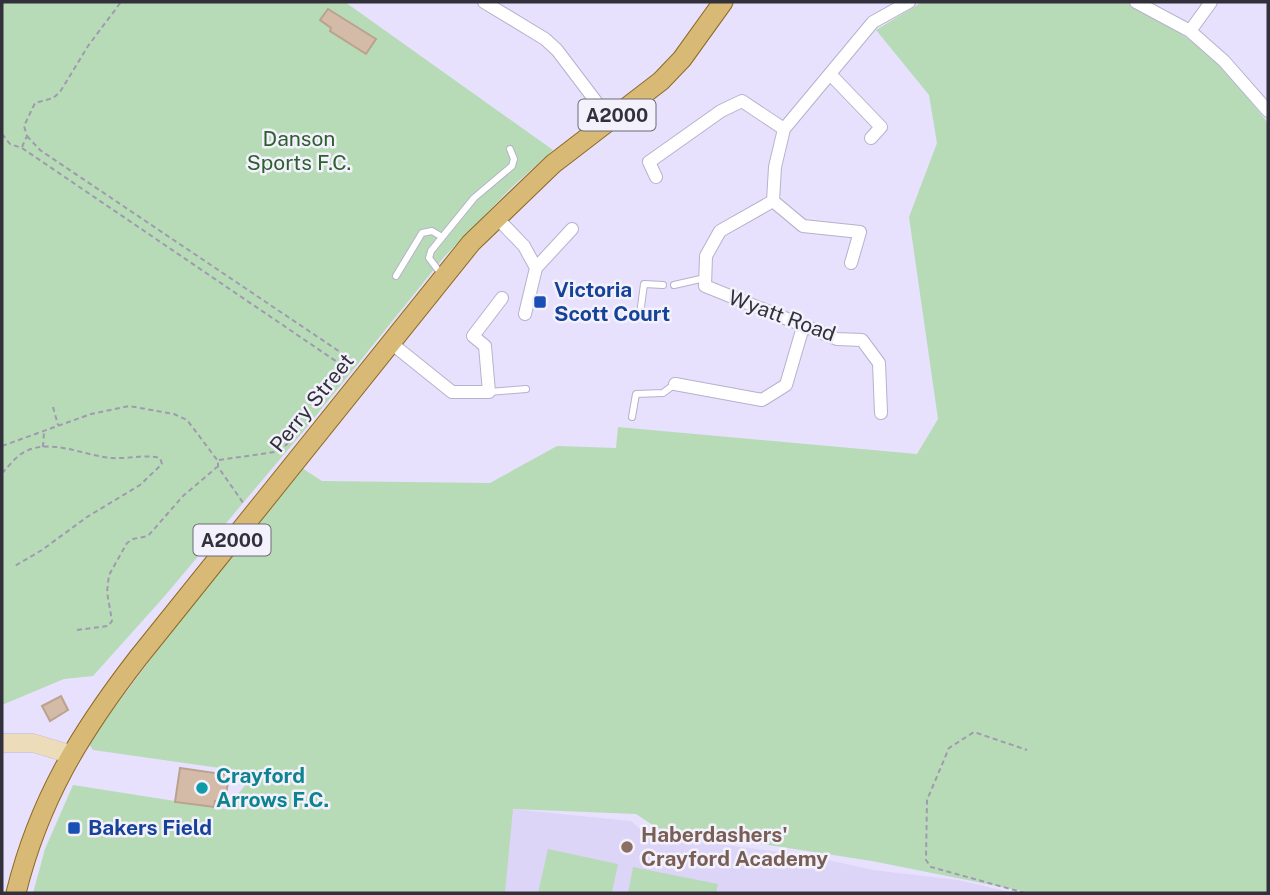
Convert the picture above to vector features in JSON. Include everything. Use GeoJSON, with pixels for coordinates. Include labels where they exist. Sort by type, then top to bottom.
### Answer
{"type":"FeatureCollection","features":[{"type":"Feature","properties":{"kind":"main road","name":"Perry Street"},"geometry":{"type":"LineString","coordinates":[[16,893],[40,816],[70,754],[94,716],[442,275],[496,216],[553,164],[642,97],[682,59],[723,2]]}},
{"type":"Feature","properties":{"kind":"street"},"geometry":{"type":"LineString","coordinates":[[484,2],[545,39],[557,50],[610,120]]}},
{"type":"Feature","properties":{"kind":"street"},"geometry":{"type":"LineString","coordinates":[[851,263],[860,232],[803,226],[773,201],[775,167],[784,130],[873,22],[909,2]]}},
{"type":"Feature","properties":{"kind":"street"},"geometry":{"type":"LineString","coordinates":[[1136,2],[1190,31],[1224,61],[1268,111]]}},
{"type":"Feature","properties":{"kind":"street"},"geometry":{"type":"LineString","coordinates":[[1190,31],[1211,2]]}},
{"type":"Feature","properties":{"kind":"street"},"geometry":{"type":"LineString","coordinates":[[830,74],[881,127],[871,138]]}},
{"type":"Feature","properties":{"kind":"street"},"geometry":{"type":"LineString","coordinates":[[656,177],[649,162],[720,111],[742,101],[784,130]]}},
{"type":"Feature","properties":{"kind":"street","name":"Wyatt Road"},"geometry":{"type":"LineString","coordinates":[[773,201],[720,231],[706,257],[705,286],[803,327],[837,338],[862,340],[879,363],[881,412]]}},
{"type":"Feature","properties":{"kind":"street"},"geometry":{"type":"LineString","coordinates":[[496,216],[524,246],[536,268]]}},
{"type":"Feature","properties":{"kind":"street"},"geometry":{"type":"LineString","coordinates":[[525,314],[536,268],[572,229]]}},
{"type":"Feature","properties":{"kind":"street"},"geometry":{"type":"LineString","coordinates":[[391,343],[452,392],[489,392],[485,346],[474,336],[502,298]]}},
{"type":"Feature","properties":{"kind":"street"},"geometry":{"type":"LineString","coordinates":[[675,384],[762,400],[786,385],[803,327]]}},
{"type":"Feature","properties":{"kind":"street"},"geometry":{"type":"LineString","coordinates":[[2,743],[33,743],[70,754]]}},
{"type":"Feature","properties":{"kind":"lane"},"geometry":{"type":"LineString","coordinates":[[442,275],[429,258],[431,251],[474,198],[512,166],[514,159],[510,149]]}},
{"type":"Feature","properties":{"kind":"lane"},"geometry":{"type":"LineString","coordinates":[[396,276],[422,233],[432,231],[442,237]]}},
{"type":"Feature","properties":{"kind":"lane"},"geometry":{"type":"LineString","coordinates":[[674,285],[705,278]]}},
{"type":"Feature","properties":{"kind":"lane"},"geometry":{"type":"LineString","coordinates":[[640,314],[645,284],[663,285]]}},
{"type":"Feature","properties":{"kind":"lane"},"geometry":{"type":"LineString","coordinates":[[632,417],[636,394],[663,393],[675,384]]}},
{"type":"Feature","properties":{"kind":"lane"},"geometry":{"type":"LineString","coordinates":[[489,392],[526,389]]}},
{"type":"Feature","properties":{"kind":"path"},"geometry":{"type":"LineString","coordinates":[[121,2],[88,46],[60,92],[53,98],[35,103],[24,126],[27,136],[40,150],[349,358],[346,368]]}},
{"type":"Feature","properties":{"kind":"path"},"geometry":{"type":"LineString","coordinates":[[2,134],[10,144],[22,148],[346,368]]}},
{"type":"Feature","properties":{"kind":"path"},"geometry":{"type":"LineString","coordinates":[[22,148],[27,136]]}},
{"type":"Feature","properties":{"kind":"path"},"geometry":{"type":"LineString","coordinates":[[341,369],[346,368]]}},
{"type":"Feature","properties":{"kind":"path"},"geometry":{"type":"LineString","coordinates":[[2,446],[91,414],[129,406],[174,414],[187,420],[218,461],[218,467],[240,500],[254,512]]}},
{"type":"Feature","properties":{"kind":"path"},"geometry":{"type":"LineString","coordinates":[[53,407],[58,426]]}},
{"type":"Feature","properties":{"kind":"path"},"geometry":{"type":"LineString","coordinates":[[43,448],[44,431]]}},
{"type":"Feature","properties":{"kind":"path"},"geometry":{"type":"LineString","coordinates":[[218,461],[224,458],[268,454],[281,449],[290,440]]}},
{"type":"Feature","properties":{"kind":"path"},"geometry":{"type":"LineString","coordinates":[[2,473],[21,454],[33,449],[56,447],[109,458],[130,458],[146,454],[160,458],[162,464],[140,485],[87,517],[34,556],[13,567]]}},
{"type":"Feature","properties":{"kind":"path"},"geometry":{"type":"LineString","coordinates":[[77,630],[108,626],[112,621],[107,592],[109,575],[127,543],[148,536],[183,496],[218,467]]}},
{"type":"Feature","properties":{"kind":"path"},"geometry":{"type":"LineString","coordinates":[[1025,893],[931,867],[926,860],[928,800],[949,748],[974,732],[1027,750]]}},
{"type":"Feature","properties":{"kind":"shaded area","name":"Haberdashers' Crayford Academy"},"geometry":{"type":"Polygon","coordinates":[[[512,809],[631,821],[646,834],[809,856],[873,870],[958,880],[1014,893],[505,893],[512,809]]]}},
{"type":"Feature","properties":{"kind":"green space","name":"Danson Sports F.C."},"geometry":{"type":"Polygon","coordinates":[[[2,2],[345,2],[553,150],[512,187],[444,257],[302,433],[163,598],[93,676],[64,679],[2,705],[2,2]]]}},
{"type":"Feature","properties":{"kind":"green space"},"geometry":{"type":"Polygon","coordinates":[[[922,2],[1127,2],[1170,27],[1208,54],[1268,123],[1268,893],[1032,893],[872,861],[657,828],[636,814],[513,809],[505,893],[33,893],[45,849],[73,785],[226,809],[255,773],[93,750],[88,743],[159,648],[302,468],[322,481],[490,483],[557,446],[616,448],[618,427],[917,454],[938,419],[909,217],[937,143],[929,95],[876,30],[922,2]]]}},
{"type":"Feature","properties":{"kind":"green space"},"geometry":{"type":"Polygon","coordinates":[[[548,849],[618,864],[612,893],[538,893],[548,849]]]}},
{"type":"Feature","properties":{"kind":"green space"},"geometry":{"type":"Polygon","coordinates":[[[633,867],[718,884],[716,893],[628,893],[633,867]]]}},
{"type":"Feature","properties":{"kind":"building"},"geometry":{"type":"Polygon","coordinates":[[[328,9],[376,39],[366,54],[330,31],[331,28],[320,20],[328,9]]]}},
{"type":"Feature","properties":{"kind":"building"},"geometry":{"type":"Polygon","coordinates":[[[61,696],[68,710],[50,721],[42,706],[61,696]]]}},
{"type":"Feature","properties":{"kind":"building","name":"Crayford Arrows F.C."},"geometry":{"type":"Polygon","coordinates":[[[180,768],[229,775],[225,802],[215,801],[214,807],[175,802],[180,768]]]}},
{"type":"Feature","properties":{"kind":"place","name":"Victoria Scott Court"},"geometry":{"type":"Point","coordinates":[540,302]}},
{"type":"Feature","properties":{"kind":"place","name":"Crayford Arrows F.C."},"geometry":{"type":"Point","coordinates":[202,788]}},
{"type":"Feature","properties":{"kind":"place","name":"Bakers Field"},"geometry":{"type":"Point","coordinates":[74,828]}},
{"type":"Feature","properties":{"kind":"place","name":"Haberdashers' Crayford Academy"},"geometry":{"type":"Point","coordinates":[627,847]}}]}
